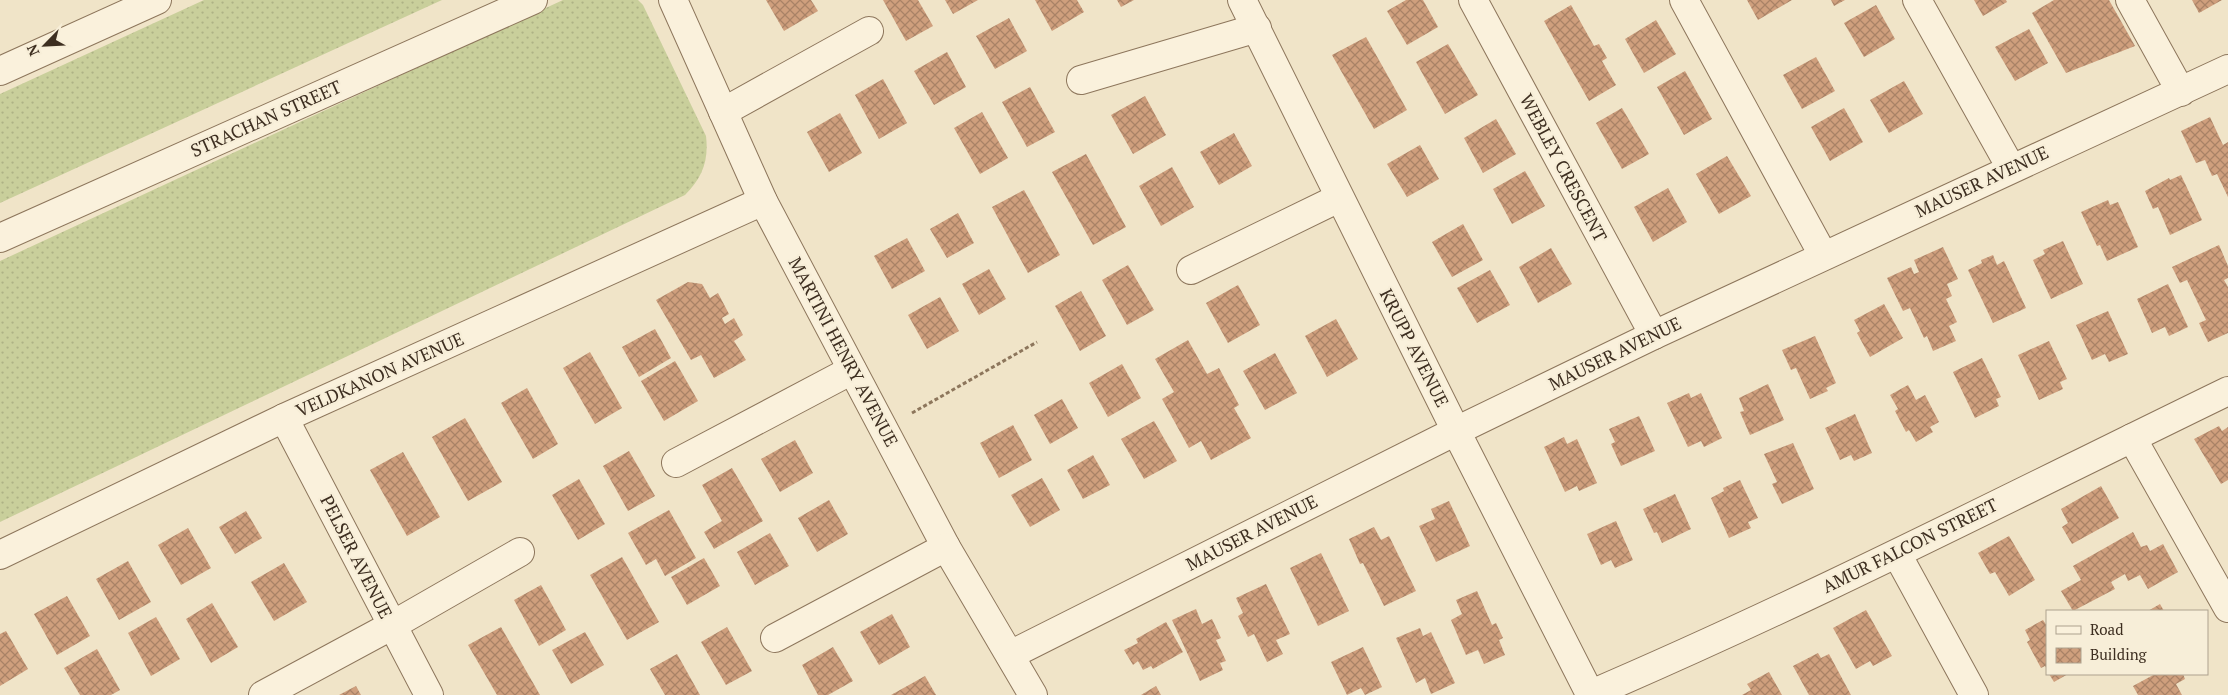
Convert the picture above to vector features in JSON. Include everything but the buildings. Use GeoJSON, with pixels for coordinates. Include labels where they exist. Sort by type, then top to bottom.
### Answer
{"type":"FeatureCollection","features":[{"type":"Feature","properties":{"kind":"street"},"geometry":{"type":"LineString","coordinates":[[0,71],[157,0]]}},
{"type":"Feature","properties":{"kind":"street","name":"STRACHAN STREET"},"geometry":{"type":"LineString","coordinates":[[0,238],[533,0]]}},
{"type":"Feature","properties":{"kind":"street","name":"MARTINI HENRY AVENUE"},"geometry":{"type":"LineString","coordinates":[[673,0],[763,201],[946,547],[1032,695]]}},
{"type":"Feature","properties":{"kind":"street","name":"KRUPP AVENUE"},"geometry":{"type":"LineString","coordinates":[[1242,0],[1339,198],[1589,695]]}},
{"type":"Feature","properties":{"kind":"street","name":"WEBLEY CRESCENT"},"geometry":{"type":"LineString","coordinates":[[1473,0],[1654,335]]}},
{"type":"Feature","properties":{"kind":"street"},"geometry":{"type":"LineString","coordinates":[[1684,0],[1823,255]]}},
{"type":"Feature","properties":{"kind":"street"},"geometry":{"type":"LineString","coordinates":[[1917,0],[2011,168]]}},
{"type":"Feature","properties":{"kind":"street"},"geometry":{"type":"LineString","coordinates":[[2130,0],[2182,92]]}},
{"type":"Feature","properties":{"kind":"street"},"geometry":{"type":"LineString","coordinates":[[1081,80],[1257,28]]}},
{"type":"Feature","properties":{"kind":"street"},"geometry":{"type":"LineString","coordinates":[[722,112],[869,32]]}},
{"type":"Feature","properties":{"kind":"street","name":"MAUSER AVENUE"},"geometry":{"type":"LineString","coordinates":[[1010,655],[1456,431],[1654,335],[2011,168],[2182,92],[2228,69]]}},
{"type":"Feature","properties":{"kind":"street"},"geometry":{"type":"LineString","coordinates":[[1191,270],[1339,198]]}},
{"type":"Feature","properties":{"kind":"street","name":"VELDKANON AVENUE"},"geometry":{"type":"LineString","coordinates":[[0,554],[284,418],[763,201]]}},
{"type":"Feature","properties":{"kind":"street"},"geometry":{"type":"LineString","coordinates":[[676,463],[852,370]]}},
{"type":"Feature","properties":{"kind":"street","name":"AMUR FALCON STREET"},"geometry":{"type":"LineString","coordinates":[[1589,695],[1648,671],[1897,554],[2228,391]]}},
{"type":"Feature","properties":{"kind":"street","name":"PELSER AVENUE"},"geometry":{"type":"LineString","coordinates":[[284,418],[391,626],[429,695]]}},
{"type":"Feature","properties":{"kind":"street"},"geometry":{"type":"LineString","coordinates":[[2132,438],[2228,608]]}},
{"type":"Feature","properties":{"kind":"street"},"geometry":{"type":"LineString","coordinates":[[775,638],[946,547]]}},
{"type":"Feature","properties":{"kind":"street"},"geometry":{"type":"LineString","coordinates":[[263,695],[391,626],[520,552]]}},
{"type":"Feature","properties":{"kind":"street"},"geometry":{"type":"LineString","coordinates":[[1897,554],[1974,695]]}},
{"type":"Feature","properties":{"kind":"path"},"geometry":{"type":"LineString","coordinates":[[884,429],[1037,342]]}},
{"type":"Feature","properties":{"kind":"green space"},"geometry":{"type":"Polygon","coordinates":[[[204,0],[442,0],[0,203],[0,94],[204,0]]]}},
{"type":"Feature","properties":{"kind":"green space"},"geometry":{"type":"Polygon","coordinates":[[[563,0],[638,0],[643,5],[706,136],[707,145],[703,168],[696,182],[685,195],[0,522],[0,261],[563,0]]]}}]}
